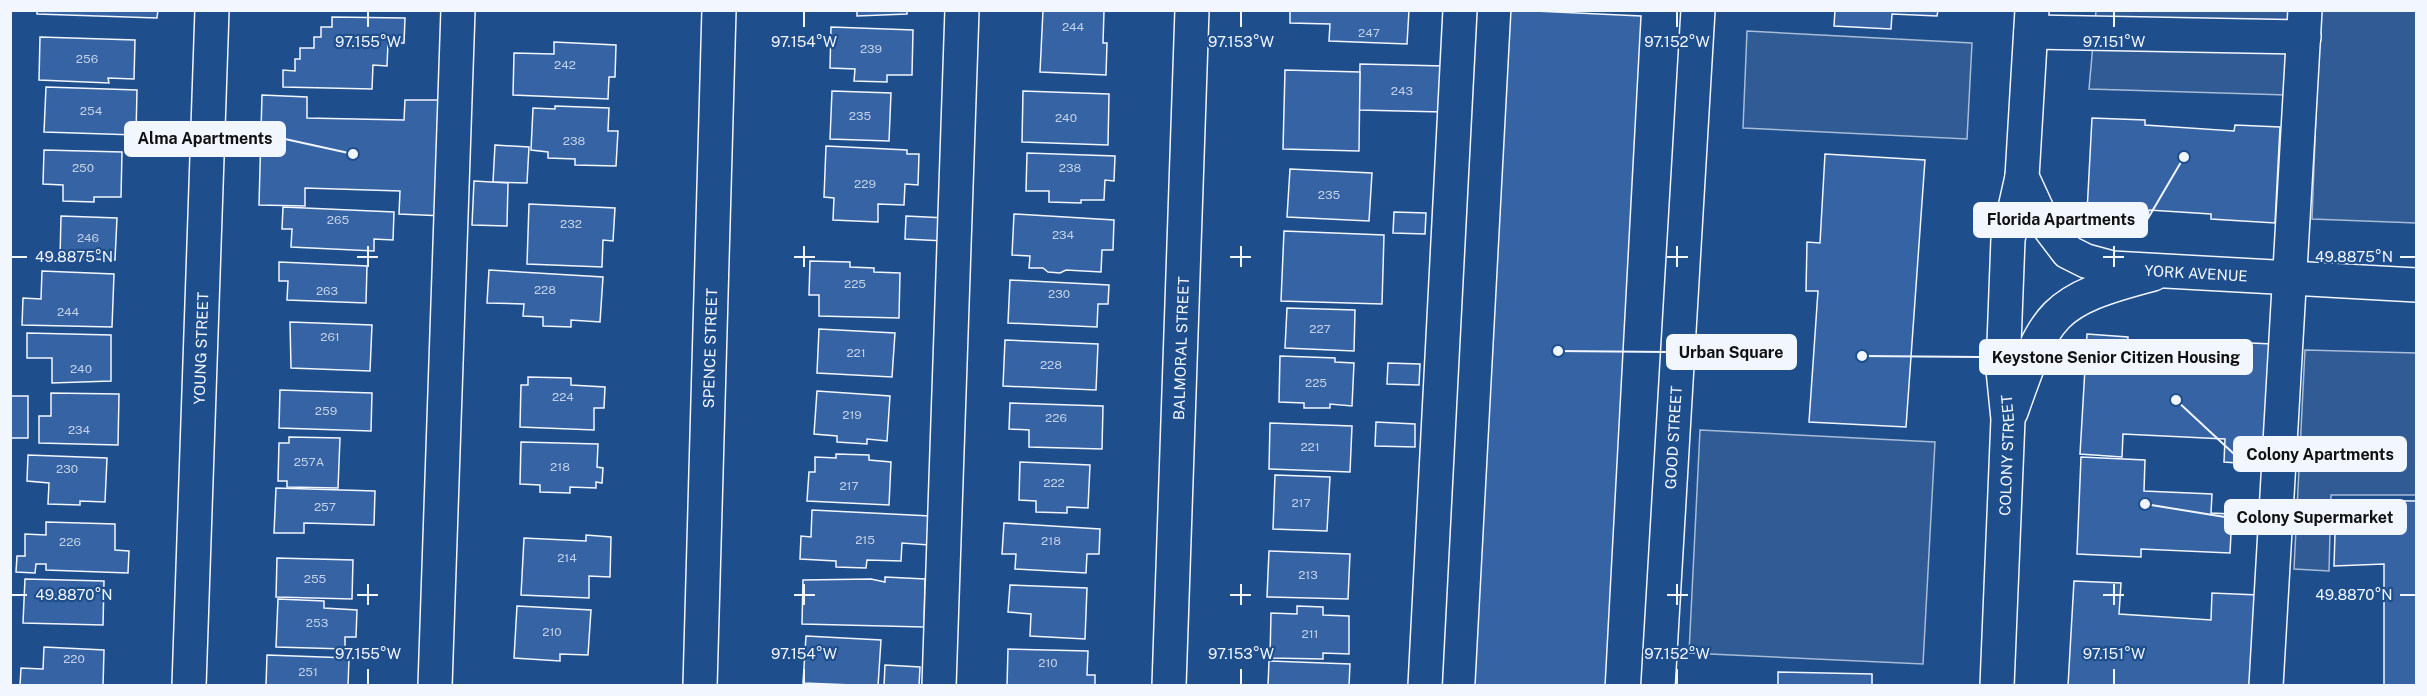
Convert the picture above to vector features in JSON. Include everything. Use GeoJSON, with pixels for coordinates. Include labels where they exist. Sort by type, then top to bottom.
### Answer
{"type":"FeatureCollection","features":[{"type":"Feature","properties":{"kind":"street","name":"YOUNG STREET"},"geometry":{"type":"LineString","coordinates":[[189,686],[212,10]]}},
{"type":"Feature","properties":{"kind":"street"},"geometry":{"type":"LineString","coordinates":[[435,686],[458,10]]}},
{"type":"Feature","properties":{"kind":"street","name":"SPENCE STREET"},"geometry":{"type":"LineString","coordinates":[[700,686],[719,10]]}},
{"type":"Feature","properties":{"kind":"street"},"geometry":{"type":"LineString","coordinates":[[939,686],[962,10]]}},
{"type":"Feature","properties":{"kind":"street","name":"BALMORAL STREET"},"geometry":{"type":"LineString","coordinates":[[1169,686],[1192,10]]}},
{"type":"Feature","properties":{"kind":"street"},"geometry":{"type":"LineString","coordinates":[[1425,686],[1460,10]]}},
{"type":"Feature","properties":{"kind":"street","name":"GOOD STREET"},"geometry":{"type":"LineString","coordinates":[[1658,686],[1698,10]]}},
{"type":"Feature","properties":{"kind":"street"},"geometry":{"type":"LineString","coordinates":[[2031,21],[2304,24],[2266,686]]}},
{"type":"Feature","properties":{"kind":"street","name":"COLONY STREET"},"geometry":{"type":"LineString","coordinates":[[1997,686],[2008,419],[2003,370],[2008,239],[2022,177],[2031,21]]}},
{"type":"Feature","properties":{"kind":"street","name":"YORK AVENUE"},"geometry":{"type":"LineString","coordinates":[[2022,177],[2039,214],[2068,252],[2086,261],[2112,268],[2160,272],[2416,285]]}},
{"type":"Feature","properties":{"kind":"street"},"geometry":{"type":"LineString","coordinates":[[2008,419],[2040,335],[2064,307],[2100,287],[2160,272]]}},
{"type":"Feature","properties":{"kind":"shaded area"},"geometry":{"type":"Polygon","coordinates":[[[2096,11],[2291,11],[2287,95],[2089,89],[2096,11]]]}},
{"type":"Feature","properties":{"kind":"shaded area"},"geometry":{"type":"Polygon","coordinates":[[[2320,11],[2416,11],[2416,223],[2312,219],[2320,11]]]}},
{"type":"Feature","properties":{"kind":"shaded area"},"geometry":{"type":"Polygon","coordinates":[[[1747,31],[1972,43],[1967,139],[1743,128],[1747,31]]]}},
{"type":"Feature","properties":{"kind":"shaded area"},"geometry":{"type":"Polygon","coordinates":[[[2305,350],[2416,353],[2416,495],[2331,495],[2329,571],[2294,569],[2305,350]]]}},
{"type":"Feature","properties":{"kind":"shaded area"},"geometry":{"type":"Polygon","coordinates":[[[1700,430],[1935,442],[1923,664],[1689,653],[1700,430]]]}},
{"type":"Feature","properties":{"kind":"building"},"geometry":{"type":"Polygon","coordinates":[[[37,10],[158,10],[157,18],[37,14],[37,10]]]}},
{"type":"Feature","properties":{"kind":"building"},"geometry":{"type":"Polygon","coordinates":[[[857,10],[907,10],[907,14],[857,16],[857,10]]]}},
{"type":"Feature","properties":{"kind":"building"},"geometry":{"type":"Polygon","coordinates":[[[1043,10],[1104,11],[1103,43],[1107,43],[1106,75],[1040,72],[1043,10]]]}},
{"type":"Feature","properties":{"kind":"building"},"geometry":{"type":"Polygon","coordinates":[[[1290,10],[1409,10],[1407,44],[1329,41],[1330,24],[1290,23],[1290,10]]]}},
{"type":"Feature","properties":{"kind":"building"},"geometry":{"type":"Polygon","coordinates":[[[1511,10],[1641,16],[1605,686],[1475,686],[1511,10]]]}},
{"type":"Feature","properties":{"kind":"building"},"geometry":{"type":"Polygon","coordinates":[[[1835,10],[1938,10],[1937,16],[1892,14],[1891,29],[1834,26],[1835,10]]]}},
{"type":"Feature","properties":{"kind":"building"},"geometry":{"type":"Polygon","coordinates":[[[332,17],[405,18],[404,43],[388,43],[387,66],[373,65],[372,89],[283,87],[283,70],[295,71],[295,59],[300,59],[300,48],[314,48],[314,37],[321,37],[321,27],[332,27],[332,17]]]}},
{"type":"Feature","properties":{"kind":"building"},"geometry":{"type":"Polygon","coordinates":[[[831,27],[913,30],[912,75],[887,75],[887,82],[854,81],[855,69],[830,68],[831,27]]]}},
{"type":"Feature","properties":{"kind":"building"},"geometry":{"type":"Polygon","coordinates":[[[40,37],[135,40],[134,79],[108,78],[109,83],[39,80],[40,37]]]}},
{"type":"Feature","properties":{"kind":"building"},"geometry":{"type":"Polygon","coordinates":[[[554,42],[616,45],[615,77],[609,77],[608,99],[513,95],[514,53],[554,54],[554,42]]]}},
{"type":"Feature","properties":{"kind":"building"},"geometry":{"type":"Polygon","coordinates":[[[1360,64],[1444,66],[1443,112],[1359,110],[1360,64]]]}},
{"type":"Feature","properties":{"kind":"building"},"geometry":{"type":"Polygon","coordinates":[[[1285,70],[1360,72],[1359,151],[1283,149],[1285,70]]]}},
{"type":"Feature","properties":{"kind":"building"},"geometry":{"type":"Polygon","coordinates":[[[46,87],[137,90],[136,135],[44,132],[46,87]]]}},
{"type":"Feature","properties":{"kind":"building"},"geometry":{"type":"Polygon","coordinates":[[[832,91],[891,93],[889,141],[830,139],[832,91]]]}},
{"type":"Feature","properties":{"kind":"building"},"geometry":{"type":"Polygon","coordinates":[[[1023,91],[1109,94],[1108,145],[1022,142],[1023,91]]]}},
{"type":"Feature","properties":{"kind":"building"},"geometry":{"type":"Polygon","coordinates":[[[262,95],[307,97],[307,118],[404,120],[405,100],[447,100],[444,216],[399,214],[400,191],[305,188],[305,206],[259,205],[262,95]]]}},
{"type":"Feature","properties":{"kind":"building"},"geometry":{"type":"Polygon","coordinates":[[[555,106],[609,108],[608,131],[618,131],[616,166],[575,165],[575,159],[548,158],[548,152],[531,150],[533,108],[555,109],[555,106]]]}},
{"type":"Feature","properties":{"kind":"building"},"geometry":{"type":"Polygon","coordinates":[[[2092,118],[2145,120],[2145,125],[2234,131],[2235,125],[2280,127],[2275,223],[2211,219],[2211,214],[2149,210],[2148,216],[2087,212],[2092,118]]]}},
{"type":"Feature","properties":{"kind":"building"},"geometry":{"type":"Polygon","coordinates":[[[495,145],[529,147],[527,183],[493,182],[495,145]]]}},
{"type":"Feature","properties":{"kind":"building"},"geometry":{"type":"Polygon","coordinates":[[[826,146],[907,150],[907,154],[919,154],[918,185],[905,184],[904,205],[878,204],[878,222],[833,220],[834,198],[824,197],[826,146]]]}},
{"type":"Feature","properties":{"kind":"building"},"geometry":{"type":"Polygon","coordinates":[[[44,150],[122,152],[121,197],[94,197],[94,202],[63,201],[63,185],[43,184],[44,150]]]}},
{"type":"Feature","properties":{"kind":"building"},"geometry":{"type":"Polygon","coordinates":[[[1027,153],[1115,156],[1114,181],[1105,180],[1104,200],[1081,200],[1081,203],[1049,202],[1049,191],[1026,191],[1027,153]]]}},
{"type":"Feature","properties":{"kind":"building"},"geometry":{"type":"Polygon","coordinates":[[[1825,154],[1925,160],[1906,427],[1809,422],[1818,291],[1806,291],[1807,242],[1820,243],[1825,154]]]}},
{"type":"Feature","properties":{"kind":"building"},"geometry":{"type":"Polygon","coordinates":[[[1290,169],[1372,173],[1369,221],[1287,217],[1290,169]]]}},
{"type":"Feature","properties":{"kind":"building"},"geometry":{"type":"Polygon","coordinates":[[[474,181],[508,183],[507,226],[472,225],[474,181]]]}},
{"type":"Feature","properties":{"kind":"building"},"geometry":{"type":"Polygon","coordinates":[[[529,204],[615,208],[613,241],[603,240],[602,267],[527,264],[529,204]]]}},
{"type":"Feature","properties":{"kind":"building"},"geometry":{"type":"Polygon","coordinates":[[[283,207],[394,212],[393,240],[374,239],[374,251],[291,247],[292,229],[282,229],[283,207]]]}},
{"type":"Feature","properties":{"kind":"building"},"geometry":{"type":"Polygon","coordinates":[[[1394,212],[1426,213],[1425,234],[1393,233],[1394,212]]]}},
{"type":"Feature","properties":{"kind":"building"},"geometry":{"type":"Polygon","coordinates":[[[1014,214],[1114,220],[1113,250],[1102,250],[1101,272],[1066,270],[1060,273],[1048,272],[1043,268],[1029,268],[1030,256],[1012,255],[1014,214]]]}},
{"type":"Feature","properties":{"kind":"building"},"geometry":{"type":"Polygon","coordinates":[[[61,216],[117,218],[115,260],[60,258],[61,216]]]}},
{"type":"Feature","properties":{"kind":"building"},"geometry":{"type":"Polygon","coordinates":[[[906,216],[946,218],[945,241],[905,239],[906,216]]]}},
{"type":"Feature","properties":{"kind":"building"},"geometry":{"type":"Polygon","coordinates":[[[1284,231],[1384,235],[1382,304],[1281,301],[1284,231]]]}},
{"type":"Feature","properties":{"kind":"building"},"geometry":{"type":"Polygon","coordinates":[[[810,261],[850,262],[850,267],[874,268],[874,272],[900,273],[899,318],[819,316],[819,295],[809,295],[810,261]]]}},
{"type":"Feature","properties":{"kind":"building"},"geometry":{"type":"Polygon","coordinates":[[[279,262],[367,266],[366,303],[287,300],[288,281],[279,281],[279,262]]]}},
{"type":"Feature","properties":{"kind":"building"},"geometry":{"type":"Polygon","coordinates":[[[489,270],[603,277],[600,322],[571,320],[571,327],[543,326],[543,317],[523,316],[524,304],[487,303],[489,270]]]}},
{"type":"Feature","properties":{"kind":"building"},"geometry":{"type":"Polygon","coordinates":[[[42,271],[114,274],[112,327],[22,325],[23,298],[41,299],[42,271]]]}},
{"type":"Feature","properties":{"kind":"building"},"geometry":{"type":"Polygon","coordinates":[[[1010,280],[1109,285],[1108,304],[1098,304],[1097,327],[1008,323],[1010,280]]]}},
{"type":"Feature","properties":{"kind":"building"},"geometry":{"type":"Polygon","coordinates":[[[1287,308],[1355,310],[1354,351],[1285,348],[1287,308]]]}},
{"type":"Feature","properties":{"kind":"building"},"geometry":{"type":"Polygon","coordinates":[[[290,322],[372,325],[370,371],[291,368],[290,322]]]}},
{"type":"Feature","properties":{"kind":"building"},"geometry":{"type":"Polygon","coordinates":[[[819,329],[895,333],[892,377],[817,373],[819,329]]]}},
{"type":"Feature","properties":{"kind":"building"},"geometry":{"type":"Polygon","coordinates":[[[27,333],[111,335],[111,381],[52,383],[52,358],[27,358],[27,333]]]}},
{"type":"Feature","properties":{"kind":"building"},"geometry":{"type":"Polygon","coordinates":[[[2087,334],[2128,337],[2126,360],[2229,366],[2230,342],[2272,344],[2265,465],[2224,462],[2225,439],[2123,434],[2122,457],[2080,454],[2087,334]]]}},
{"type":"Feature","properties":{"kind":"building"},"geometry":{"type":"Polygon","coordinates":[[[1005,340],[1098,344],[1096,390],[1003,386],[1005,340]]]}},
{"type":"Feature","properties":{"kind":"building"},"geometry":{"type":"Polygon","coordinates":[[[1280,356],[1335,358],[1335,362],[1354,363],[1352,406],[1330,404],[1330,408],[1304,408],[1304,403],[1279,402],[1280,356]]]}},
{"type":"Feature","properties":{"kind":"building"},"geometry":{"type":"Polygon","coordinates":[[[1388,363],[1420,364],[1419,385],[1387,384],[1388,363]]]}},
{"type":"Feature","properties":{"kind":"building"},"geometry":{"type":"Polygon","coordinates":[[[528,377],[571,378],[571,385],[605,387],[604,408],[594,408],[594,430],[520,427],[521,385],[528,385],[528,377]]]}},
{"type":"Feature","properties":{"kind":"building"},"geometry":{"type":"Polygon","coordinates":[[[280,390],[372,393],[371,431],[279,428],[280,390]]]}},
{"type":"Feature","properties":{"kind":"building"},"geometry":{"type":"Polygon","coordinates":[[[817,391],[890,396],[887,441],[867,439],[867,444],[837,442],[837,436],[814,434],[817,391]]]}},
{"type":"Feature","properties":{"kind":"building"},"geometry":{"type":"Polygon","coordinates":[[[51,393],[119,394],[118,445],[39,443],[39,416],[51,416],[51,393]]]}},
{"type":"Feature","properties":{"kind":"building"},"geometry":{"type":"Polygon","coordinates":[[[10,396],[28,396],[28,438],[10,438],[10,396]]]}},
{"type":"Feature","properties":{"kind":"building"},"geometry":{"type":"Polygon","coordinates":[[[1010,403],[1103,406],[1102,449],[1029,447],[1029,430],[1009,429],[1010,403]]]}},
{"type":"Feature","properties":{"kind":"building"},"geometry":{"type":"Polygon","coordinates":[[[1376,422],[1415,424],[1415,447],[1375,446],[1376,422]]]}},
{"type":"Feature","properties":{"kind":"building"},"geometry":{"type":"Polygon","coordinates":[[[1270,423],[1352,426],[1350,472],[1269,469],[1270,423]]]}},
{"type":"Feature","properties":{"kind":"building"},"geometry":{"type":"Polygon","coordinates":[[[289,437],[340,438],[338,488],[287,487],[287,481],[278,481],[279,443],[289,443],[289,437]]]}},
{"type":"Feature","properties":{"kind":"building"},"geometry":{"type":"Polygon","coordinates":[[[521,442],[598,444],[597,467],[603,468],[602,483],[596,482],[596,488],[570,487],[570,493],[540,492],[540,485],[520,484],[521,442]]]}},
{"type":"Feature","properties":{"kind":"building"},"geometry":{"type":"Polygon","coordinates":[[[836,454],[869,455],[869,460],[891,462],[889,505],[807,501],[809,472],[815,472],[815,457],[836,458],[836,454]]]}},
{"type":"Feature","properties":{"kind":"building"},"geometry":{"type":"Polygon","coordinates":[[[28,455],[107,458],[105,502],[80,501],[80,505],[48,504],[49,483],[27,481],[28,455]]]}},
{"type":"Feature","properties":{"kind":"building"},"geometry":{"type":"Polygon","coordinates":[[[2081,457],[2145,460],[2144,491],[2212,494],[2211,513],[2232,514],[2230,553],[2141,549],[2141,557],[2077,554],[2081,457]]]}},
{"type":"Feature","properties":{"kind":"building"},"geometry":{"type":"Polygon","coordinates":[[[1020,462],[1090,465],[1088,508],[1067,507],[1067,513],[1036,512],[1036,501],[1019,500],[1020,462]]]}},
{"type":"Feature","properties":{"kind":"building"},"geometry":{"type":"Polygon","coordinates":[[[1275,475],[1330,477],[1327,531],[1273,529],[1275,475]]]}},
{"type":"Feature","properties":{"kind":"building"},"geometry":{"type":"Polygon","coordinates":[[[276,488],[375,491],[374,525],[304,523],[304,533],[274,533],[276,488]]]}},
{"type":"Feature","properties":{"kind":"building"},"geometry":{"type":"Polygon","coordinates":[[[2336,500],[2416,501],[2416,686],[2384,686],[2384,564],[2334,566],[2336,500]]]}},
{"type":"Feature","properties":{"kind":"building"},"geometry":{"type":"Polygon","coordinates":[[[812,510],[930,516],[929,545],[902,543],[901,561],[867,560],[866,568],[836,567],[836,561],[800,559],[801,536],[811,537],[812,510]]]}},
{"type":"Feature","properties":{"kind":"building"},"geometry":{"type":"Polygon","coordinates":[[[46,522],[115,524],[115,550],[129,551],[128,573],[46,570],[46,564],[36,564],[35,573],[16,572],[17,556],[25,556],[25,534],[46,535],[46,522]]]}},
{"type":"Feature","properties":{"kind":"building"},"geometry":{"type":"Polygon","coordinates":[[[1004,523],[1100,529],[1099,554],[1087,554],[1086,573],[1015,569],[1016,554],[1002,554],[1004,523]]]}},
{"type":"Feature","properties":{"kind":"building"},"geometry":{"type":"Polygon","coordinates":[[[586,535],[611,537],[610,577],[589,576],[589,598],[521,595],[524,538],[586,541],[586,535]]]}},
{"type":"Feature","properties":{"kind":"building"},"geometry":{"type":"Polygon","coordinates":[[[1269,551],[1350,554],[1348,599],[1267,597],[1269,551]]]}},
{"type":"Feature","properties":{"kind":"building"},"geometry":{"type":"Polygon","coordinates":[[[277,558],[353,560],[352,599],[276,597],[277,558]]]}},
{"type":"Feature","properties":{"kind":"building"},"geometry":{"type":"Polygon","coordinates":[[[885,577],[925,579],[924,627],[802,624],[803,580],[871,579],[885,582],[885,577]]]}},
{"type":"Feature","properties":{"kind":"building"},"geometry":{"type":"Polygon","coordinates":[[[25,579],[104,581],[103,625],[23,623],[25,579]]]}},
{"type":"Feature","properties":{"kind":"building"},"geometry":{"type":"Polygon","coordinates":[[[2074,581],[2121,583],[2119,614],[2211,620],[2212,593],[2258,595],[2253,686],[2068,686],[2074,581]]]}},
{"type":"Feature","properties":{"kind":"building"},"geometry":{"type":"Polygon","coordinates":[[[1010,585],[1087,588],[1085,639],[1030,636],[1031,614],[1008,612],[1010,585]]]}},
{"type":"Feature","properties":{"kind":"building"},"geometry":{"type":"Polygon","coordinates":[[[278,599],[324,601],[324,608],[357,610],[356,637],[345,637],[345,649],[276,647],[278,599]]]}},
{"type":"Feature","properties":{"kind":"building"},"geometry":{"type":"Polygon","coordinates":[[[517,606],[591,610],[588,655],[560,654],[560,661],[514,658],[517,606]]]}},
{"type":"Feature","properties":{"kind":"building"},"geometry":{"type":"Polygon","coordinates":[[[1297,606],[1323,607],[1323,615],[1349,616],[1349,654],[1323,653],[1323,659],[1270,658],[1271,613],[1297,614],[1297,606]]]}},
{"type":"Feature","properties":{"kind":"building"},"geometry":{"type":"Polygon","coordinates":[[[806,636],[881,640],[878,686],[803,683],[806,636]]]}},
{"type":"Feature","properties":{"kind":"building"},"geometry":{"type":"Polygon","coordinates":[[[44,647],[104,650],[103,686],[20,686],[21,668],[43,669],[44,647]]]}},
{"type":"Feature","properties":{"kind":"building"},"geometry":{"type":"Polygon","coordinates":[[[1008,649],[1088,651],[1087,675],[1095,675],[1095,686],[1007,686],[1008,649]]]}},
{"type":"Feature","properties":{"kind":"building"},"geometry":{"type":"Polygon","coordinates":[[[267,655],[349,658],[348,686],[266,686],[267,655]]]}},
{"type":"Feature","properties":{"kind":"building"},"geometry":{"type":"Polygon","coordinates":[[[1269,661],[1350,664],[1349,686],[1268,686],[1269,661]]]}},
{"type":"Feature","properties":{"kind":"building"},"geometry":{"type":"Polygon","coordinates":[[[885,665],[920,667],[919,686],[884,686],[885,665]]]}},
{"type":"Feature","properties":{"kind":"building"},"geometry":{"type":"Polygon","coordinates":[[[1778,672],[1872,674],[1872,686],[1778,686],[1778,672]]]}},
{"type":"Feature","properties":{"kind":"place","name":"Alma Apartments"},"geometry":{"type":"Point","coordinates":[353,154]}},
{"type":"Feature","properties":{"kind":"place","name":"Florida Apartments"},"geometry":{"type":"Point","coordinates":[2184,157]}},
{"type":"Feature","properties":{"kind":"place","name":"Urban Square"},"geometry":{"type":"Point","coordinates":[1558,351]}},
{"type":"Feature","properties":{"kind":"place","name":"Keystone Senior Citizen Housing"},"geometry":{"type":"Point","coordinates":[1862,356]}},
{"type":"Feature","properties":{"kind":"place","name":"Colony Apartments"},"geometry":{"type":"Point","coordinates":[2176,400]}},
{"type":"Feature","properties":{"kind":"place","name":"Colony Supermarket"},"geometry":{"type":"Point","coordinates":[2145,504]}}]}
